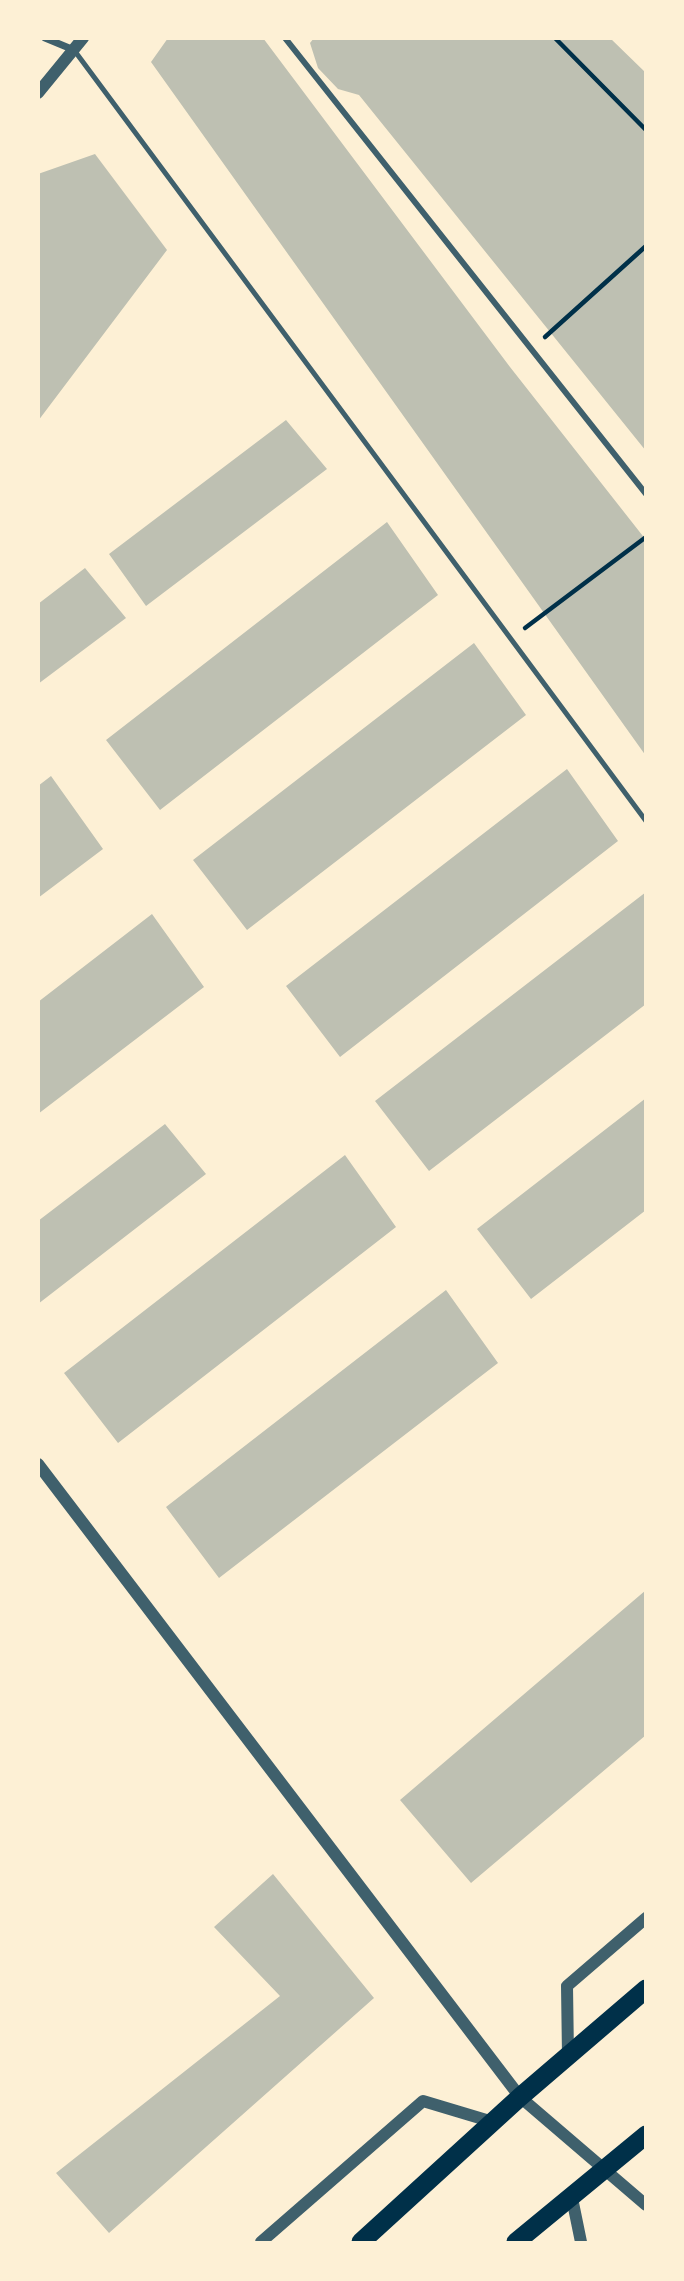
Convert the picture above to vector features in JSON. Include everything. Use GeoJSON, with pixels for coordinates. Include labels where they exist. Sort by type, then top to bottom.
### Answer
{"type":"FeatureCollection","features":[{"type":"Feature","properties":{"kind":"highway"},"geometry":{"type":"LineString","coordinates":[[361,2242],[520,2097],[646,1989]]}},
{"type":"Feature","properties":{"kind":"highway"},"geometry":{"type":"LineString","coordinates":[[516,2242],[643,2139]]}},
{"type":"Feature","properties":{"kind":"street"},"geometry":{"type":"LineString","coordinates":[[45,38],[74,50]]}},
{"type":"Feature","properties":{"kind":"street"},"geometry":{"type":"LineString","coordinates":[[38,93],[83,38]]}},
{"type":"Feature","properties":{"kind":"street"},"geometry":{"type":"LineString","coordinates":[[285,38],[646,495]]}},
{"type":"Feature","properties":{"kind":"street"},"geometry":{"type":"LineString","coordinates":[[38,1464],[520,2097],[646,2205]]}},
{"type":"Feature","properties":{"kind":"street"},"geometry":{"type":"LineString","coordinates":[[568,2056],[567,1986],[646,1918]]}},
{"type":"Feature","properties":{"kind":"street"},"geometry":{"type":"LineString","coordinates":[[261,2242],[424,2101],[493,2122]]}},
{"type":"Feature","properties":{"kind":"street"},"geometry":{"type":"LineString","coordinates":[[572,2198],[581,2242]]}},
{"type":"Feature","properties":{"kind":"lane"},"geometry":{"type":"LineString","coordinates":[[74,50],[646,821]]}},
{"type":"Feature","properties":{"kind":"path"},"geometry":{"type":"LineString","coordinates":[[555,38],[646,130]]}},
{"type":"Feature","properties":{"kind":"path"},"geometry":{"type":"LineString","coordinates":[[550,333],[646,246]]}},
{"type":"Feature","properties":{"kind":"path"},"geometry":{"type":"LineString","coordinates":[[510,639],[646,537]]}},
{"type":"Feature","properties":{"kind":"building"},"geometry":{"type":"Polygon","coordinates":[[[168,38],[263,38],[510,367],[646,540],[646,756],[151,62],[168,38]]]}},
{"type":"Feature","properties":{"kind":"building"},"geometry":{"type":"Polygon","coordinates":[[[314,38],[610,38],[646,73],[646,451],[359,95],[338,89],[318,68],[310,43],[314,38]]]}},
{"type":"Feature","properties":{"kind":"building"},"geometry":{"type":"Polygon","coordinates":[[[95,154],[167,250],[38,421],[38,174],[95,154]]]}},
{"type":"Feature","properties":{"kind":"building"},"geometry":{"type":"Polygon","coordinates":[[[286,420],[327,469],[146,606],[109,554],[286,420]]]}},
{"type":"Feature","properties":{"kind":"building"},"geometry":{"type":"Polygon","coordinates":[[[387,522],[438,595],[160,810],[106,740],[387,522]]]}},
{"type":"Feature","properties":{"kind":"building"},"geometry":{"type":"Polygon","coordinates":[[[85,568],[126,618],[38,684],[38,604],[85,568]]]}},
{"type":"Feature","properties":{"kind":"building"},"geometry":{"type":"Polygon","coordinates":[[[474,643],[526,715],[247,930],[193,860],[474,643]]]}},
{"type":"Feature","properties":{"kind":"building"},"geometry":{"type":"Polygon","coordinates":[[[567,769],[618,841],[340,1057],[286,986],[567,769]]]}},
{"type":"Feature","properties":{"kind":"building"},"geometry":{"type":"Polygon","coordinates":[[[51,776],[103,849],[38,898],[38,786],[51,776]]]}},
{"type":"Feature","properties":{"kind":"building"},"geometry":{"type":"Polygon","coordinates":[[[646,892],[646,1004],[429,1171],[375,1101],[646,892]]]}},
{"type":"Feature","properties":{"kind":"building"},"geometry":{"type":"Polygon","coordinates":[[[152,914],[204,987],[38,1114],[38,1002],[152,914]]]}},
{"type":"Feature","properties":{"kind":"building"},"geometry":{"type":"Polygon","coordinates":[[[646,1098],[646,1210],[531,1299],[477,1229],[646,1098]]]}},
{"type":"Feature","properties":{"kind":"building"},"geometry":{"type":"Polygon","coordinates":[[[165,1124],[206,1174],[38,1304],[38,1221],[165,1124]]]}},
{"type":"Feature","properties":{"kind":"building"},"geometry":{"type":"Polygon","coordinates":[[[345,1155],[396,1227],[118,1443],[64,1373],[345,1155]]]}},
{"type":"Feature","properties":{"kind":"building"},"geometry":{"type":"Polygon","coordinates":[[[446,1290],[498,1363],[219,1578],[166,1507],[446,1290]]]}},
{"type":"Feature","properties":{"kind":"building"},"geometry":{"type":"Polygon","coordinates":[[[646,1590],[646,1735],[471,1883],[400,1800],[646,1590]]]}},
{"type":"Feature","properties":{"kind":"building"},"geometry":{"type":"Polygon","coordinates":[[[273,1874],[374,1998],[109,2233],[56,2173],[280,1996],[214,1927],[273,1874]]]}}]}
